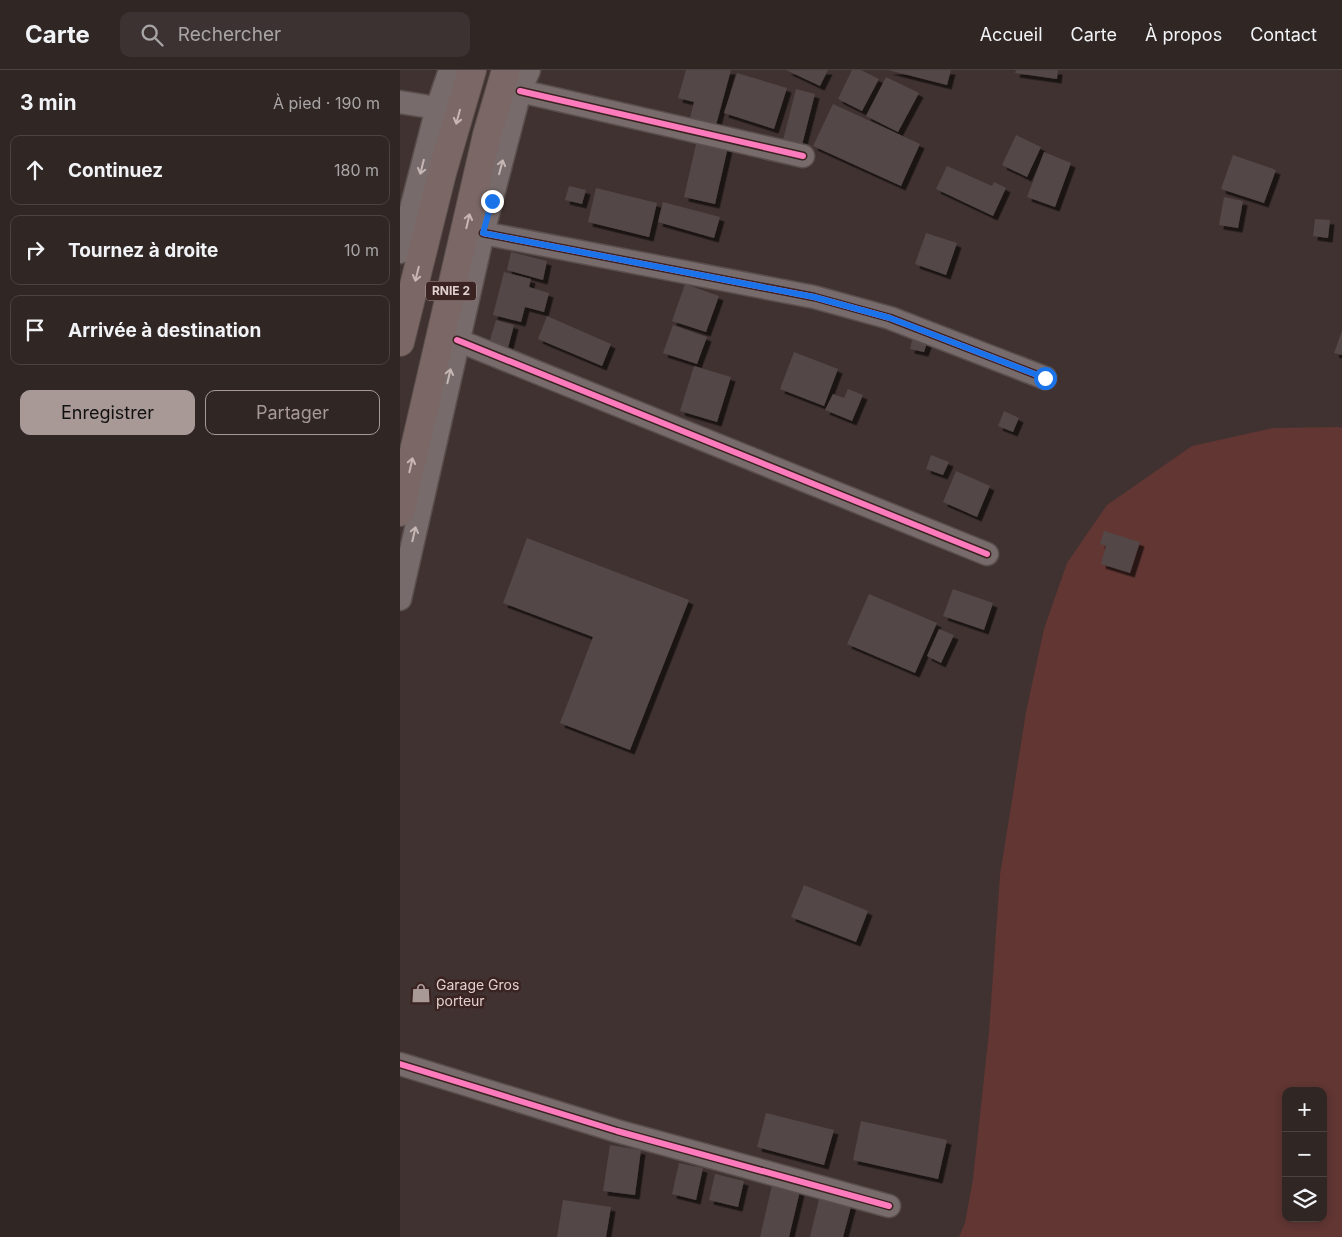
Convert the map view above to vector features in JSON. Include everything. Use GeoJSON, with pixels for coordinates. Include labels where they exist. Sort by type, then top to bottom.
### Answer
{"type":"FeatureCollection","features":[{"type":"Feature","properties":{"kind":"highway","name":"RNIE 2"},"geometry":{"type":"LineString","coordinates":[[400,342],[445,164],[472,70]]}},
{"type":"Feature","properties":{"kind":"highway","name":"RNIE 2"},"geometry":{"type":"LineString","coordinates":[[400,512],[487,135],[513,81]]}},
{"type":"Feature","properties":{"kind":"street"},"geometry":{"type":"LineString","coordinates":[[400,252],[437,108],[450,70]]}},
{"type":"Feature","properties":{"kind":"street"},"geometry":{"type":"LineString","coordinates":[[400,599],[457,340],[483,233],[513,81],[529,70]]}},
{"type":"Feature","properties":{"kind":"street"},"geometry":{"type":"LineString","coordinates":[[513,81],[803,156]]}},
{"type":"Feature","properties":{"kind":"street"},"geometry":{"type":"LineString","coordinates":[[400,102],[437,108]]}},
{"type":"Feature","properties":{"kind":"street"},"geometry":{"type":"LineString","coordinates":[[483,233],[814,297],[890,318],[1045,378]]}},
{"type":"Feature","properties":{"kind":"street"},"geometry":{"type":"LineString","coordinates":[[457,340],[987,554]]}},
{"type":"Feature","properties":{"kind":"street"},"geometry":{"type":"LineString","coordinates":[[400,1064],[617,1131],[888,1206]]}},
{"type":"Feature","properties":{"kind":"shaded area"},"geometry":{"type":"Polygon","coordinates":[[[1273,428],[1342,428],[1342,1237],[959,1237],[965,1223],[973,1179],[989,1032],[1000,875],[1026,712],[1044,629],[1067,563],[1107,505],[1192,446],[1273,428]]]}},
{"type":"Feature","properties":{"kind":"building"},"geometry":{"type":"Polygon","coordinates":[[[686,70],[731,70],[716,125],[690,118],[694,102],[678,98],[686,70]]]}},
{"type":"Feature","properties":{"kind":"building"},"geometry":{"type":"Polygon","coordinates":[[[786,70],[828,70],[820,86],[786,70]]]}},
{"type":"Feature","properties":{"kind":"building"},"geometry":{"type":"Polygon","coordinates":[[[852,70],[861,70],[879,79],[862,111],[838,99],[852,70]]]}},
{"type":"Feature","properties":{"kind":"building"},"geometry":{"type":"Polygon","coordinates":[[[888,70],[951,70],[947,85],[888,70]]]}},
{"type":"Feature","properties":{"kind":"building"},"geometry":{"type":"Polygon","coordinates":[[[1016,70],[1058,70],[1057,79],[1015,73],[1016,70]]]}},
{"type":"Feature","properties":{"kind":"building"},"geometry":{"type":"Polygon","coordinates":[[[737,73],[787,88],[774,129],[724,113],[737,73]]]}},
{"type":"Feature","properties":{"kind":"building"},"geometry":{"type":"Polygon","coordinates":[[[886,77],[919,93],[898,132],[866,116],[886,77]]]}},
{"type":"Feature","properties":{"kind":"building"},"geometry":{"type":"Polygon","coordinates":[[[796,89],[815,94],[802,145],[783,140],[796,89]]]}},
{"type":"Feature","properties":{"kind":"building"},"geometry":{"type":"Polygon","coordinates":[[[833,104],[920,144],[901,186],[813,146],[833,104]]]}},
{"type":"Feature","properties":{"kind":"building"},"geometry":{"type":"Polygon","coordinates":[[[1016,135],[1041,147],[1027,177],[1002,165],[1016,135]]]}},
{"type":"Feature","properties":{"kind":"building"},"geometry":{"type":"Polygon","coordinates":[[[697,140],[728,147],[715,204],[684,197],[697,140]]]}},
{"type":"Feature","properties":{"kind":"building"},"geometry":{"type":"Polygon","coordinates":[[[1044,152],[1071,163],[1055,207],[1027,197],[1044,152]]]}},
{"type":"Feature","properties":{"kind":"building"},"geometry":{"type":"Polygon","coordinates":[[[1233,155],[1276,170],[1264,203],[1221,189],[1233,155]]]}},
{"type":"Feature","properties":{"kind":"building"},"geometry":{"type":"Polygon","coordinates":[[[947,166],[992,186],[994,182],[1006,188],[993,216],[936,189],[947,166]]]}},
{"type":"Feature","properties":{"kind":"building"},"geometry":{"type":"Polygon","coordinates":[[[569,186],[586,190],[582,204],[565,200],[569,186]]]}},
{"type":"Feature","properties":{"kind":"building"},"geometry":{"type":"Polygon","coordinates":[[[596,188],[657,203],[649,237],[588,222],[596,188]]]}},
{"type":"Feature","properties":{"kind":"building"},"geometry":{"type":"Polygon","coordinates":[[[1224,197],[1243,201],[1238,228],[1219,225],[1224,197]]]}},
{"type":"Feature","properties":{"kind":"building"},"geometry":{"type":"Polygon","coordinates":[[[663,202],[720,217],[714,238],[658,222],[663,202]]]}},
{"type":"Feature","properties":{"kind":"building"},"geometry":{"type":"Polygon","coordinates":[[[1315,219],[1330,220],[1328,238],[1313,236],[1315,219]]]}},
{"type":"Feature","properties":{"kind":"building"},"geometry":{"type":"Polygon","coordinates":[[[926,233],[957,243],[946,275],[915,264],[926,233]]]}},
{"type":"Feature","properties":{"kind":"building"},"geometry":{"type":"Polygon","coordinates":[[[511,252],[547,261],[543,280],[507,270],[511,252]]]}},
{"type":"Feature","properties":{"kind":"building"},"geometry":{"type":"Polygon","coordinates":[[[504,272],[531,279],[529,287],[549,293],[544,312],[525,307],[521,322],[493,315],[504,272]]]}},
{"type":"Feature","properties":{"kind":"building"},"geometry":{"type":"Polygon","coordinates":[[[685,284],[719,296],[706,332],[672,321],[685,284]]]}},
{"type":"Feature","properties":{"kind":"building"},"geometry":{"type":"Polygon","coordinates":[[[547,316],[611,344],[602,366],[538,339],[547,316]]]}},
{"type":"Feature","properties":{"kind":"building"},"geometry":{"type":"Polygon","coordinates":[[[496,320],[514,325],[508,348],[489,343],[496,320]]]}},
{"type":"Feature","properties":{"kind":"building"},"geometry":{"type":"Polygon","coordinates":[[[673,325],[707,337],[697,364],[663,353],[673,325]]]}},
{"type":"Feature","properties":{"kind":"building"},"geometry":{"type":"Polygon","coordinates":[[[1342,331],[1342,355],[1334,353],[1342,331]]]}},
{"type":"Feature","properties":{"kind":"building"},"geometry":{"type":"Polygon","coordinates":[[[913,336],[928,340],[924,352],[910,349],[913,336]]]}},
{"type":"Feature","properties":{"kind":"building"},"geometry":{"type":"Polygon","coordinates":[[[794,352],[838,369],[824,406],[780,389],[794,352]]]}},
{"type":"Feature","properties":{"kind":"building"},"geometry":{"type":"Polygon","coordinates":[[[694,366],[731,377],[717,422],[680,411],[694,366]]]}},
{"type":"Feature","properties":{"kind":"building"},"geometry":{"type":"Polygon","coordinates":[[[848,389],[863,395],[852,421],[825,410],[833,394],[844,398],[848,389]]]}},
{"type":"Feature","properties":{"kind":"building"},"geometry":{"type":"Polygon","coordinates":[[[1004,411],[1019,418],[1013,432],[998,426],[1004,411]]]}},
{"type":"Feature","properties":{"kind":"building"},"geometry":{"type":"Polygon","coordinates":[[[931,455],[949,462],[943,475],[926,469],[931,455]]]}},
{"type":"Feature","properties":{"kind":"building"},"geometry":{"type":"Polygon","coordinates":[[[956,471],[990,486],[977,517],[943,502],[956,471]]]}},
{"type":"Feature","properties":{"kind":"building"},"geometry":{"type":"Polygon","coordinates":[[[1104,531],[1140,542],[1130,573],[1101,564],[1106,546],[1100,544],[1104,531]]]}},
{"type":"Feature","properties":{"kind":"building"},"geometry":{"type":"Polygon","coordinates":[[[527,538],[689,600],[630,750],[560,723],[593,637],[503,603],[527,538]]]}},
{"type":"Feature","properties":{"kind":"building"},"geometry":{"type":"Polygon","coordinates":[[[953,589],[993,603],[984,630],[943,616],[953,589]]]}},
{"type":"Feature","properties":{"kind":"building"},"geometry":{"type":"Polygon","coordinates":[[[869,594],[937,623],[915,673],[847,644],[869,594]]]}},
{"type":"Feature","properties":{"kind":"building"},"geometry":{"type":"Polygon","coordinates":[[[939,629],[954,635],[941,663],[927,656],[939,629]]]}},
{"type":"Feature","properties":{"kind":"building"},"geometry":{"type":"Polygon","coordinates":[[[804,885],[868,911],[856,942],[791,917],[804,885]]]}},
{"type":"Feature","properties":{"kind":"building"},"geometry":{"type":"Polygon","coordinates":[[[766,1113],[834,1130],[824,1165],[757,1147],[766,1113]]]}},
{"type":"Feature","properties":{"kind":"building"},"geometry":{"type":"Polygon","coordinates":[[[861,1121],[947,1140],[938,1179],[853,1160],[861,1121]]]}},
{"type":"Feature","properties":{"kind":"building"},"geometry":{"type":"Polygon","coordinates":[[[610,1145],[641,1150],[635,1195],[603,1191],[610,1145]]]}},
{"type":"Feature","properties":{"kind":"building"},"geometry":{"type":"Polygon","coordinates":[[[679,1163],[703,1168],[696,1200],[672,1194],[679,1163]]]}},
{"type":"Feature","properties":{"kind":"building"},"geometry":{"type":"Polygon","coordinates":[[[715,1174],[744,1181],[738,1207],[709,1200],[715,1174]]]}},
{"type":"Feature","properties":{"kind":"building"},"geometry":{"type":"Polygon","coordinates":[[[772,1185],[800,1191],[789,1237],[760,1237],[772,1185]]]}},
{"type":"Feature","properties":{"kind":"building"},"geometry":{"type":"Polygon","coordinates":[[[820,1195],[852,1203],[843,1237],[810,1237],[820,1195]]]}},
{"type":"Feature","properties":{"kind":"building"},"geometry":{"type":"Polygon","coordinates":[[[563,1200],[611,1207],[606,1237],[557,1237],[563,1200]]]}},
{"type":"Feature","properties":{"kind":"cycle path"},"geometry":{"type":"LineString","coordinates":[[520,91],[803,156]]}},
{"type":"Feature","properties":{"kind":"cycle path"},"geometry":{"type":"LineString","coordinates":[[483,233],[814,297],[890,318],[1045,378]]}},
{"type":"Feature","properties":{"kind":"cycle path"},"geometry":{"type":"LineString","coordinates":[[457,340],[987,554]]}},
{"type":"Feature","properties":{"kind":"cycle path"},"geometry":{"type":"LineString","coordinates":[[400,1064],[617,1131],[889,1206]]}},
{"type":"Feature","properties":{"kind":"place","name":"Garage Gros porteur"},"geometry":{"type":"Point","coordinates":[421,993]}},
{"type":"Feature","properties":{"kind":"route"},"geometry":{"type":"LineString","coordinates":[[492,201],[483,233],[814,297],[890,318],[1045,378]]}}]}
